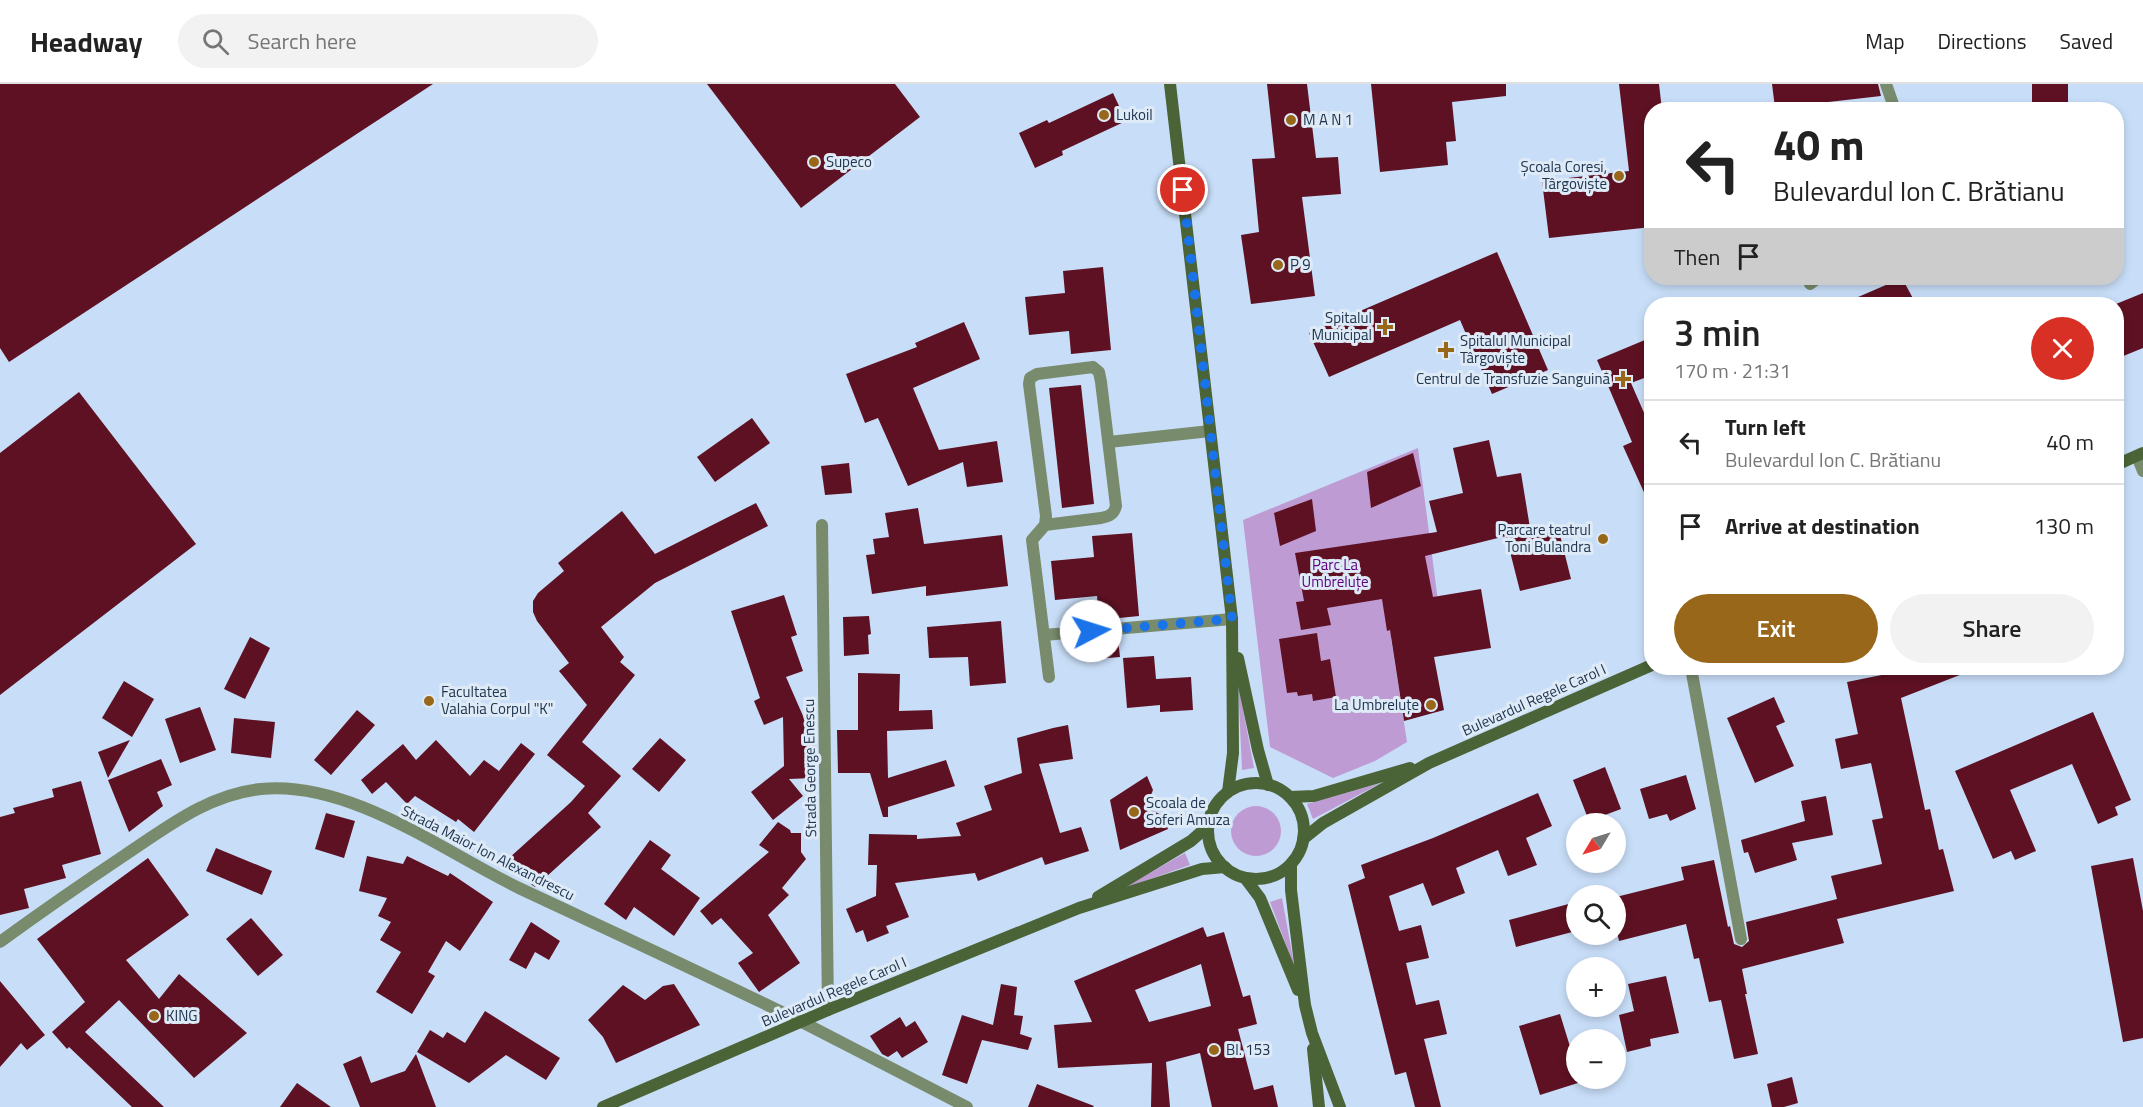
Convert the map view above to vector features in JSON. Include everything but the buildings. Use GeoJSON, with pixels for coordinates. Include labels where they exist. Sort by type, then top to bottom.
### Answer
{"type":"FeatureCollection","features":[{"type":"Feature","properties":{"kind":"main road"},"geometry":{"type":"LineString","coordinates":[[1170,84],[1232,624],[1258,750],[1268,785]]}},
{"type":"Feature","properties":{"kind":"main road"},"geometry":{"type":"LineString","coordinates":[[2124,461],[2140,454]]}},
{"type":"Feature","properties":{"kind":"main road"},"geometry":{"type":"LineString","coordinates":[[1228,792],[1233,753],[1232,624]]}},
{"type":"Feature","properties":{"kind":"main road","name":"Bulevardul Regele Carol I"},"geometry":{"type":"LineString","coordinates":[[1303,839],[1323,823],[1429,763],[1644,668]]}},
{"type":"Feature","properties":{"kind":"main road","name":"Bulevardul Regele Carol I"},"geometry":{"type":"LineString","coordinates":[[1290,797],[1314,796],[1429,763]]}},
{"type":"Feature","properties":{"kind":"main road"},"geometry":{"type":"LineString","coordinates":[[1246,784],[1268,785],[1280,789],[1290,797],[1301,814],[1304,826],[1303,839],[1300,851],[1291,864],[1272,876],[1245,878],[1225,867],[1216,858],[1208,837],[1208,826],[1214,807],[1228,792],[1246,784]]}},
{"type":"Feature","properties":{"kind":"main road","name":"Bulevardul Regele Carol I"},"geometry":{"type":"LineString","coordinates":[[1078,908],[1191,841],[1208,826]]}},
{"type":"Feature","properties":{"kind":"main road"},"geometry":{"type":"LineString","coordinates":[[1291,864],[1290,890],[1305,1005],[1312,1033],[1340,1107]]}},
{"type":"Feature","properties":{"kind":"main road","name":"Bulevardul Regele Carol I"},"geometry":{"type":"LineString","coordinates":[[603,1107],[800,1021],[1078,908],[1202,869],[1225,867]]}},
{"type":"Feature","properties":{"kind":"main road"},"geometry":{"type":"LineString","coordinates":[[1245,878],[1260,898],[1305,1005]]}},
{"type":"Feature","properties":{"kind":"main road"},"geometry":{"type":"LineString","coordinates":[[1312,1033],[1319,1107]]}},
{"type":"Feature","properties":{"kind":"street"},"geometry":{"type":"LineString","coordinates":[[1886,84],[1892,102]]}},
{"type":"Feature","properties":{"kind":"street"},"geometry":{"type":"LineString","coordinates":[[1045,525],[1109,516],[1114,512],[1116,506],[1099,372],[1093,366],[1037,374],[1030,378],[1029,384],[1046,516],[1045,525],[1032,540],[1048,677]]}},
{"type":"Feature","properties":{"kind":"street"},"geometry":{"type":"LineString","coordinates":[[1108,442],[1210,431]]}},
{"type":"Feature","properties":{"kind":"street"},"geometry":{"type":"LineString","coordinates":[[2140,454],[2143,471]]}},
{"type":"Feature","properties":{"kind":"street","name":"Strada George Enescu"},"geometry":{"type":"LineString","coordinates":[[822,525],[828,1010]]}},
{"type":"Feature","properties":{"kind":"street"},"geometry":{"type":"LineString","coordinates":[[1044,635],[1232,624]]}},
{"type":"Feature","properties":{"kind":"street"},"geometry":{"type":"LineString","coordinates":[[1692,675],[1741,939]]}},
{"type":"Feature","properties":{"kind":"street","name":"Strada Maior Ion Alexandrescu"},"geometry":{"type":"LineString","coordinates":[[0,942],[69,892],[186,815],[223,797],[260,789],[292,788],[329,795],[398,824],[504,880],[800,1021],[967,1107]]}},
{"type":"Feature","properties":{"kind":"green space","name":"Parc La Umbreluțe"},"geometry":{"type":"Polygon","coordinates":[[[1418,448],[1441,624],[1391,638],[1407,742],[1375,761],[1333,778],[1270,747],[1243,520],[1418,448]]]}},
{"type":"Feature","properties":{"kind":"green space"},"geometry":{"type":"Polygon","coordinates":[[[1238,682],[1254,768],[1242,770],[1238,682]]]}},
{"type":"Feature","properties":{"kind":"green space"},"geometry":{"type":"Polygon","coordinates":[[[1381,783],[1313,819],[1307,804],[1381,783]]]}},
{"type":"Feature","properties":{"kind":"green space"},"geometry":{"type":"Polygon","coordinates":[[[1256,806],[1274,813],[1281,831],[1274,849],[1256,856],[1238,849],[1231,831],[1238,813],[1256,806]]]}},
{"type":"Feature","properties":{"kind":"green space"},"geometry":{"type":"Polygon","coordinates":[[[1185,853],[1190,865],[1119,890],[1185,853]]]}},
{"type":"Feature","properties":{"kind":"green space"},"geometry":{"type":"Polygon","coordinates":[[[1282,898],[1295,969],[1270,902],[1282,898]]]}},
{"type":"Feature","properties":{"kind":"place","name":"Lukoil"},"geometry":{"type":"Point","coordinates":[1104,115]}},
{"type":"Feature","properties":{"kind":"place","name":"M A N 1"},"geometry":{"type":"Point","coordinates":[1291,120]}},
{"type":"Feature","properties":{"kind":"place","name":"Supeco"},"geometry":{"type":"Point","coordinates":[814,162]}},
{"type":"Feature","properties":{"kind":"place","name":"Școala Coresi, Târgoviște"},"geometry":{"type":"Point","coordinates":[1619,176]}},
{"type":"Feature","properties":{"kind":"place","name":"P 9"},"geometry":{"type":"Point","coordinates":[1278,265]}},
{"type":"Feature","properties":{"kind":"place","name":"Spitalul Municipal"},"geometry":{"type":"Point","coordinates":[1385,327]}},
{"type":"Feature","properties":{"kind":"place","name":"Spitalul Municipal Târgoviște"},"geometry":{"type":"Point","coordinates":[1446,350]}},
{"type":"Feature","properties":{"kind":"place","name":"Centrul de Transfuzie Sanguină"},"geometry":{"type":"Point","coordinates":[1623,379]}},
{"type":"Feature","properties":{"kind":"place","name":"Parcare teatrul Toni Bulandra"},"geometry":{"type":"Point","coordinates":[1603,539]}},
{"type":"Feature","properties":{"kind":"place","name":"Facultatea Valahia Corpul \"K\""},"geometry":{"type":"Point","coordinates":[429,701]}},
{"type":"Feature","properties":{"kind":"place","name":"La Umbreluțe"},"geometry":{"type":"Point","coordinates":[1431,705]}},
{"type":"Feature","properties":{"kind":"place","name":"Scoala de Soferi Amuza"},"geometry":{"type":"Point","coordinates":[1134,812]}},
{"type":"Feature","properties":{"kind":"place","name":"KING"},"geometry":{"type":"Point","coordinates":[154,1016]}},
{"type":"Feature","properties":{"kind":"place","name":"Bl. 153"},"geometry":{"type":"Point","coordinates":[1214,1050]}},
{"type":"Feature","properties":{"kind":"route"},"geometry":{"type":"LineString","coordinates":[[1091,631],[1232,619],[1183,190]]}}]}
